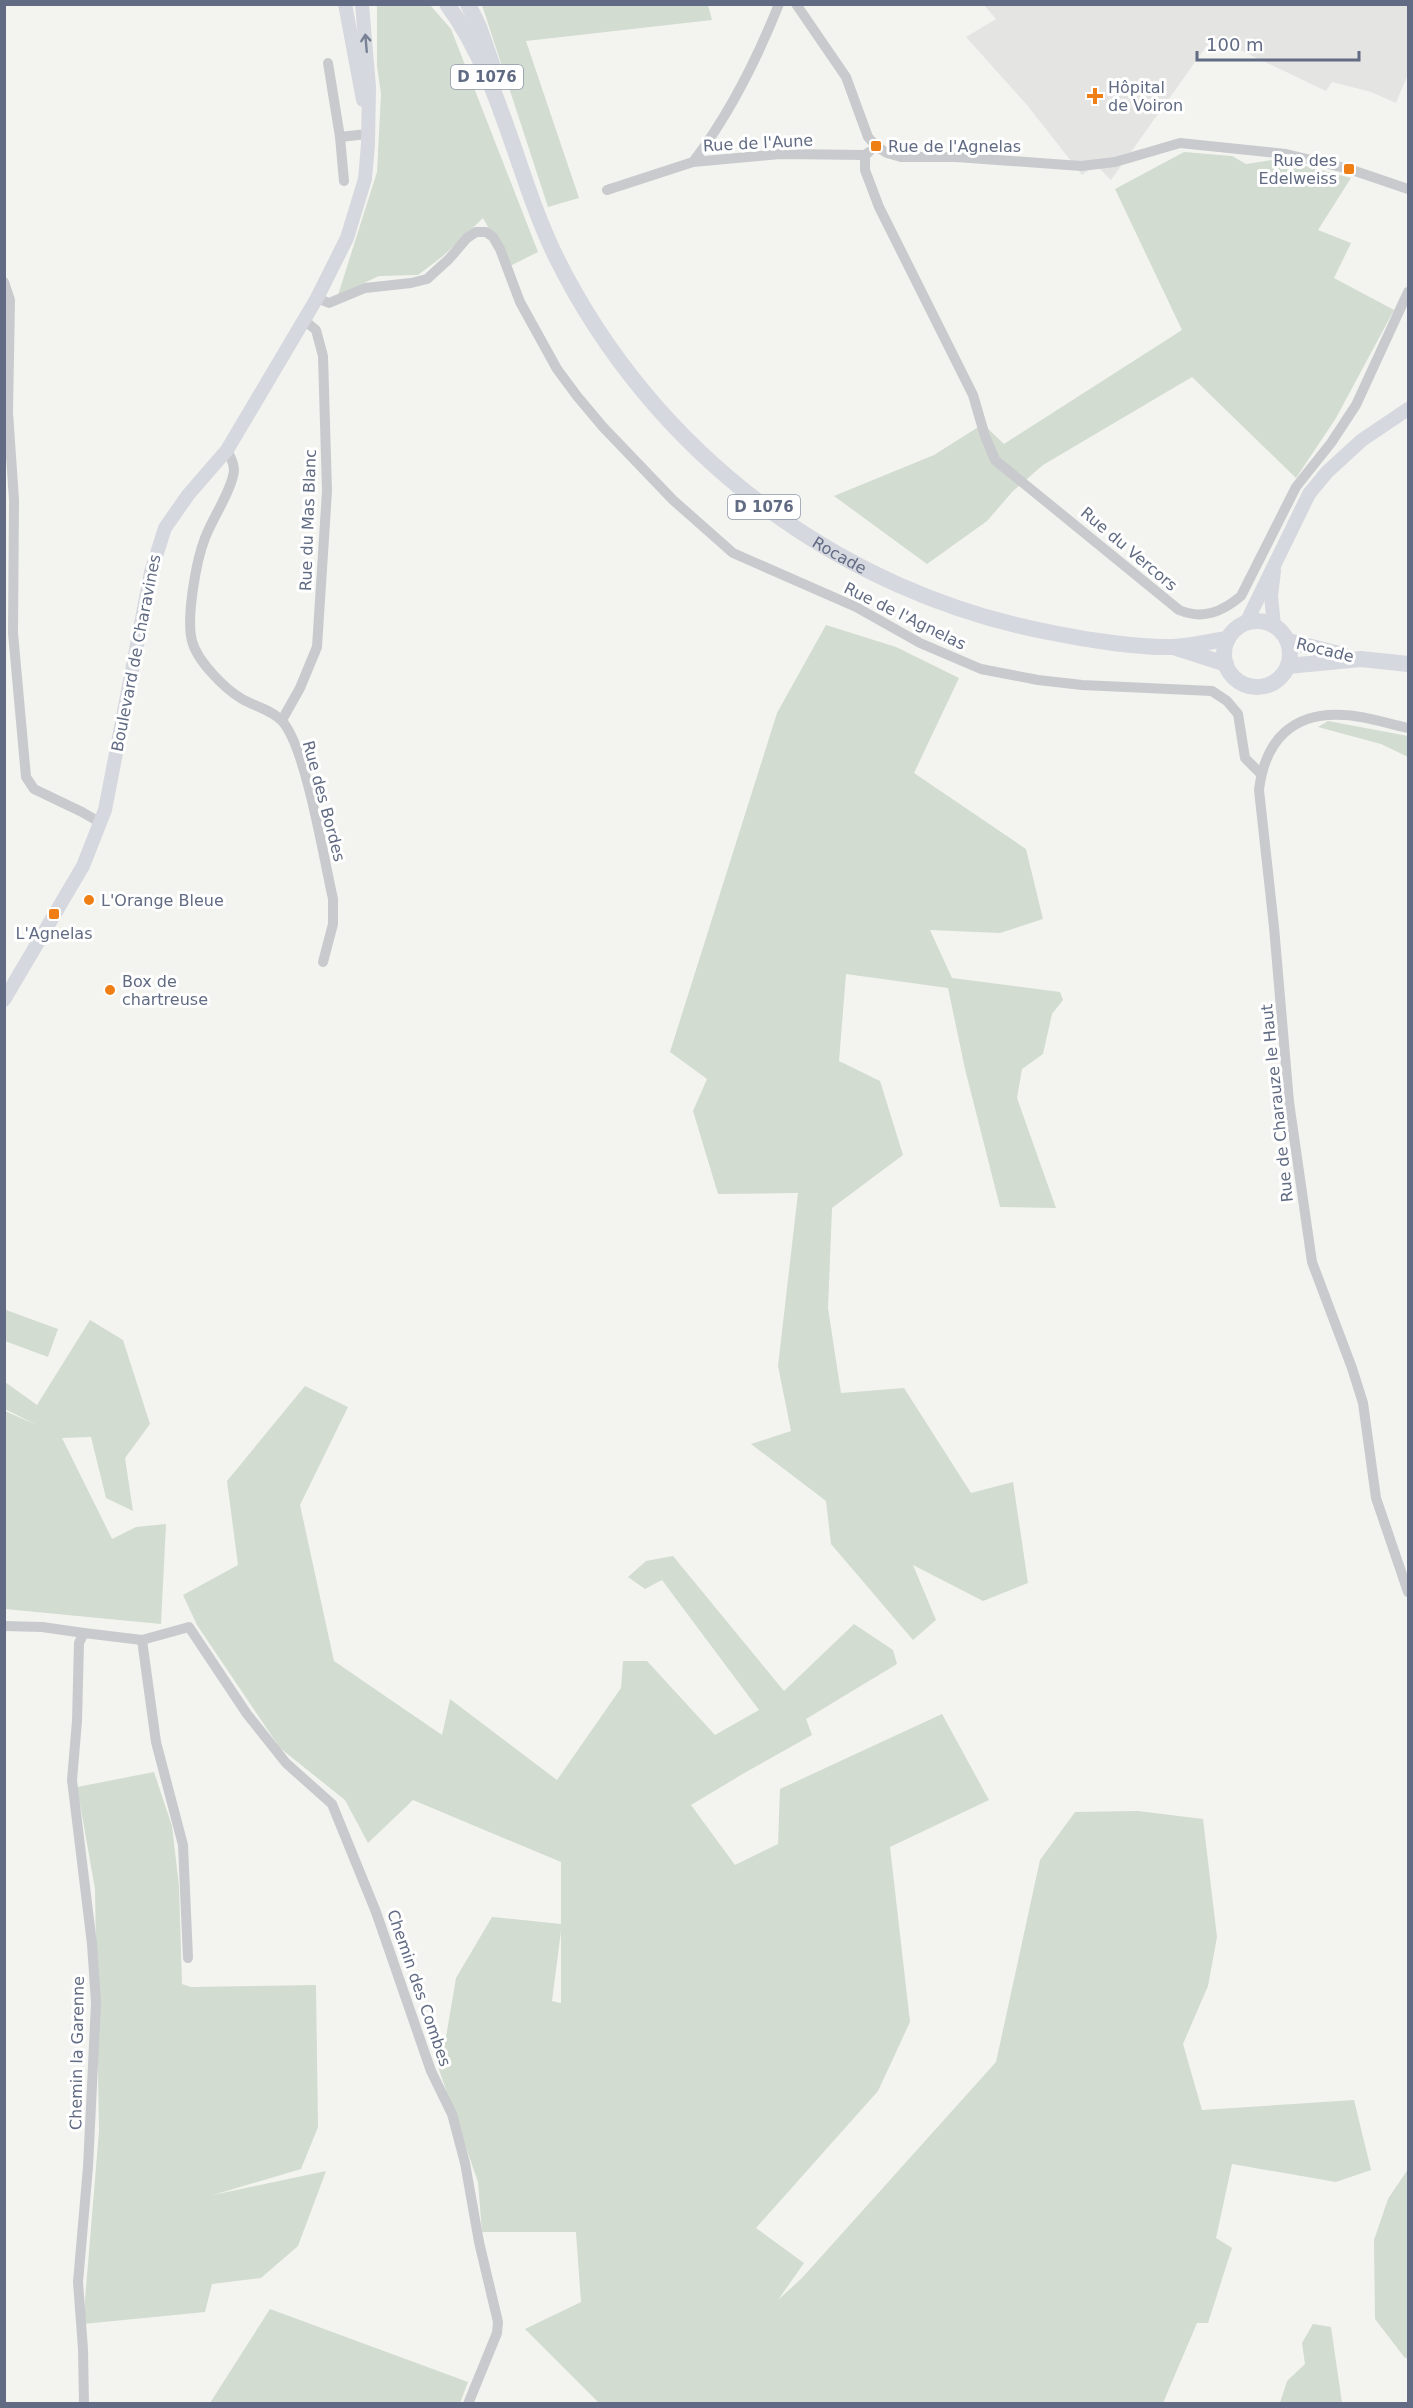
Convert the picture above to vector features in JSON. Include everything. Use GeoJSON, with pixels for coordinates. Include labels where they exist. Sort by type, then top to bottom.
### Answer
{"type":"FeatureCollection","features":[{"type":"Feature","properties":{"kind":"main road","name":"Boulevard de Charavines"},"geometry":{"type":"LineString","coordinates":[[345,4],[367,128]]}},
{"type":"Feature","properties":{"kind":"main road","name":"Boulevard de Charavines"},"geometry":{"type":"LineString","coordinates":[[4,1000],[83,866],[105,810],[158,543],[174,512],[228,450],[317,298],[347,238],[365,179],[369,87],[362,4]]}},
{"type":"Feature","properties":{"kind":"main road","name":"Rocade"},"geometry":{"type":"LineString","coordinates":[[447,4],[470,38],[483,64],[537,212],[556,257],[585,309],[610,348],[658,410],[690,444],[737,486],[806,536],[867,571],[903,588],[981,617],[1080,638],[1172,647],[1226,664]]}},
{"type":"Feature","properties":{"kind":"main road","name":"Rocade"},"geometry":{"type":"LineString","coordinates":[[468,4],[488,48],[516,155]]}},
{"type":"Feature","properties":{"kind":"main road"},"geometry":{"type":"LineString","coordinates":[[1246,623],[1309,494],[1327,472],[1362,440],[1408,409]]}},
{"type":"Feature","properties":{"kind":"main road"},"geometry":{"type":"LineString","coordinates":[[1274,626],[1271,596],[1276,560]]}},
{"type":"Feature","properties":{"kind":"main road"},"geometry":{"type":"LineString","coordinates":[[1256,621],[1274,626],[1288,641],[1290,649],[1288,666],[1275,682],[1256,687],[1237,680],[1226,664],[1224,651],[1228,639],[1246,623],[1256,621]]}},
{"type":"Feature","properties":{"kind":"main road","name":"Rocade"},"geometry":{"type":"LineString","coordinates":[[1172,647],[1228,639]]}},
{"type":"Feature","properties":{"kind":"main road","name":"Rocade"},"geometry":{"type":"LineString","coordinates":[[1288,641],[1361,659],[1408,664]]}},
{"type":"Feature","properties":{"kind":"main road","name":"Rocade"},"geometry":{"type":"LineString","coordinates":[[1288,666],[1361,659]]}},
{"type":"Feature","properties":{"kind":"street"},"geometry":{"type":"LineString","coordinates":[[693,162],[715,133],[744,79],[779,4]]}},
{"type":"Feature","properties":{"kind":"street"},"geometry":{"type":"LineString","coordinates":[[796,4],[846,77],[868,137],[887,153],[901,157],[956,157],[1081,166],[1115,162],[1180,143],[1286,154],[1349,169],[1408,189]]}},
{"type":"Feature","properties":{"kind":"street"},"geometry":{"type":"LineString","coordinates":[[328,63],[340,137],[344,181]]}},
{"type":"Feature","properties":{"kind":"street"},"geometry":{"type":"LineString","coordinates":[[340,137],[367,128]]}},
{"type":"Feature","properties":{"kind":"street"},"geometry":{"type":"LineString","coordinates":[[865,155],[876,146]]}},
{"type":"Feature","properties":{"kind":"street","name":"Rue de l'Aune"},"geometry":{"type":"LineString","coordinates":[[607,190],[693,162],[780,154],[865,155]]}},
{"type":"Feature","properties":{"kind":"street","name":"Rue du Vercors"},"geometry":{"type":"LineString","coordinates":[[865,155],[865,170],[879,207],[973,395],[995,460],[1179,610],[1191,615],[1208,615],[1225,609],[1240,596],[1296,487],[1331,443],[1356,405],[1408,292]]}},
{"type":"Feature","properties":{"kind":"street","name":"Rue de l'Agnelas"},"geometry":{"type":"LineString","coordinates":[[317,298],[329,303],[365,288],[427,279],[467,238],[476,232],[486,232],[493,237],[500,249],[520,302],[557,369],[577,396],[603,427],[673,500],[733,553],[856,607],[920,643],[981,669],[1038,680],[1082,685],[1212,691],[1227,701],[1238,714],[1245,758],[1261,774]]}},
{"type":"Feature","properties":{"kind":"street"},"geometry":{"type":"LineString","coordinates":[[4,282],[10,300],[6,413],[14,500],[13,633],[26,777],[34,789],[100,823]]}},
{"type":"Feature","properties":{"kind":"street","name":"Rue du Mas Blanc"},"geometry":{"type":"LineString","coordinates":[[282,720],[300,688],[317,647],[327,491],[323,356],[316,330],[304,320]]}},
{"type":"Feature","properties":{"kind":"street"},"geometry":{"type":"LineString","coordinates":[[228,450],[234,474],[204,540],[190,617],[192,642],[200,660],[240,698],[282,720]]}},
{"type":"Feature","properties":{"kind":"street","name":"Rue de Charauze le Haut"},"geometry":{"type":"LineString","coordinates":[[1408,728],[1346,715],[1314,715],[1297,722],[1280,736],[1269,750],[1261,774],[1259,790],[1275,927],[1289,1102],[1312,1262],[1363,1403],[1376,1498],[1408,1592]]}},
{"type":"Feature","properties":{"kind":"street","name":"Rue des Bordes"},"geometry":{"type":"LineString","coordinates":[[282,720],[296,745],[333,899],[333,924],[323,962]]}},
{"type":"Feature","properties":{"kind":"street"},"geometry":{"type":"LineString","coordinates":[[4,1626],[42,1627],[142,1640],[156,1742],[183,1845],[188,1958]]}},
{"type":"Feature","properties":{"kind":"street","name":"Chemin des Combes"},"geometry":{"type":"LineString","coordinates":[[142,1640],[189,1627],[247,1714],[286,1763],[332,1804],[376,1912],[431,2072],[452,2114],[465,2163],[498,2322],[497,2333],[468,2403]]}},
{"type":"Feature","properties":{"kind":"street","name":"Chemin la Garenne"},"geometry":{"type":"LineString","coordinates":[[84,1633],[80,1643],[72,1780],[92,1944],[96,2003],[88,2167],[78,2282],[84,2403]]}},
{"type":"Feature","properties":{"kind":"shaded area"},"geometry":{"type":"Polygon","coordinates":[[[377,5],[430,5],[451,29],[538,252],[510,266],[483,218],[443,256],[418,275],[379,276],[338,295],[377,172],[381,94],[377,66],[377,5]]]}},
{"type":"Feature","properties":{"kind":"shaded area"},"geometry":{"type":"Polygon","coordinates":[[[482,5],[708,5],[712,20],[526,41],[579,198],[548,207],[482,5]]]}},
{"type":"Feature","properties":{"kind":"shaded area","name":"Hôpital de Voiron"},"geometry":{"type":"Polygon","coordinates":[[[984,5],[1408,5],[1408,74],[1396,103],[1371,92],[1332,82],[1326,91],[1213,37],[1111,180],[1096,165],[1082,175],[1027,105],[966,37],[996,19],[984,5]]]}},
{"type":"Feature","properties":{"kind":"shaded area"},"geometry":{"type":"Polygon","coordinates":[[[1184,152],[1232,156],[1246,164],[1278,159],[1351,178],[1318,230],[1351,243],[1334,278],[1394,310],[1336,418],[1296,478],[1192,377],[1043,465],[1013,491],[987,521],[927,564],[834,496],[934,455],[983,424],[1004,444],[1182,330],[1115,189],[1184,152]]]}},
{"type":"Feature","properties":{"kind":"shaded area"},"geometry":{"type":"Polygon","coordinates":[[[826,625],[896,647],[959,678],[914,773],[1026,849],[1043,919],[1000,933],[930,930],[952,978],[1060,992],[1063,1000],[1052,1014],[1043,1054],[1022,1069],[1017,1098],[1056,1208],[1000,1207],[965,1069],[948,988],[846,974],[839,1061],[880,1081],[903,1155],[832,1208],[828,1308],[841,1393],[904,1388],[971,1493],[1013,1482],[1028,1583],[983,1601],[913,1565],[936,1620],[913,1640],[831,1544],[826,1501],[751,1444],[791,1431],[778,1366],[798,1193],[718,1194],[693,1111],[707,1079],[670,1052],[777,713],[826,625]]]}},
{"type":"Feature","properties":{"kind":"shaded area"},"geometry":{"type":"Polygon","coordinates":[[[1328,721],[1408,736],[1408,757],[1381,744],[1318,727],[1328,721]]]}},
{"type":"Feature","properties":{"kind":"shaded area"},"geometry":{"type":"Polygon","coordinates":[[[6,1310],[58,1329],[48,1357],[5,1341],[6,1310]]]}},
{"type":"Feature","properties":{"kind":"shaded area"},"geometry":{"type":"Polygon","coordinates":[[[90,1320],[123,1340],[150,1424],[125,1458],[133,1511],[106,1498],[91,1437],[62,1438],[112,1539],[136,1527],[166,1524],[161,1624],[5,1609],[5,1411],[37,1425],[5,1409],[5,1382],[37,1405],[90,1320]]]}},
{"type":"Feature","properties":{"kind":"shaded area"},"geometry":{"type":"Polygon","coordinates":[[[305,1386],[348,1407],[300,1505],[334,1661],[442,1735],[450,1699],[557,1780],[621,1688],[623,1661],[647,1661],[715,1735],[759,1710],[662,1580],[645,1589],[628,1577],[646,1561],[673,1556],[784,1691],[854,1624],[893,1650],[897,1664],[806,1719],[812,1735],[691,1805],[735,1865],[778,1844],[780,1789],[942,1714],[989,1800],[890,1847],[910,2022],[878,2091],[756,2228],[804,2263],[778,2300],[802,2278],[996,2062],[1040,1860],[1075,1812],[1138,1811],[1203,1819],[1217,1937],[1208,1986],[1183,2044],[1202,2110],[1354,2100],[1371,2170],[1336,2182],[1232,2164],[1216,2238],[1232,2248],[1208,2323],[1197,2323],[1163,2403],[599,2403],[525,2329],[581,2302],[576,2232],[482,2232],[478,2182],[435,2058],[443,2055],[456,1978],[492,1917],[561,1924],[561,1862],[413,1800],[368,1843],[345,1800],[280,1748],[197,1625],[183,1595],[238,1565],[227,1481],[305,1386]],[[561,1931],[552,2001],[561,2003],[561,1931]]]}},
{"type":"Feature","properties":{"kind":"shaded area"},"geometry":{"type":"Polygon","coordinates":[[[154,1772],[172,1826],[179,1886],[182,1984],[191,1987],[316,1985],[318,2127],[301,2169],[213,2195],[326,2171],[298,2246],[261,2278],[212,2284],[205,2312],[83,2324],[99,2131],[95,1889],[77,1787],[154,1772]]]}},
{"type":"Feature","properties":{"kind":"shaded area"},"geometry":{"type":"Polygon","coordinates":[[[1408,2169],[1408,2358],[1405,2358],[1375,2319],[1374,2240],[1388,2199],[1408,2169]]]}},
{"type":"Feature","properties":{"kind":"shaded area"},"geometry":{"type":"Polygon","coordinates":[[[270,2309],[468,2382],[460,2403],[210,2403],[270,2309]]]}},
{"type":"Feature","properties":{"kind":"shaded area"},"geometry":{"type":"Polygon","coordinates":[[[1313,2324],[1331,2327],[1342,2403],[1280,2403],[1287,2381],[1305,2364],[1302,2343],[1313,2324]]]}},
{"type":"Feature","properties":{"kind":"place","name":"Hôpital de Voiron"},"geometry":{"type":"Point","coordinates":[1095,96]}},
{"type":"Feature","properties":{"kind":"place","name":"Rue de l'Agnelas"},"geometry":{"type":"Point","coordinates":[876,146]}},
{"type":"Feature","properties":{"kind":"place","name":"Rue des Edelweiss"},"geometry":{"type":"Point","coordinates":[1349,169]}},
{"type":"Feature","properties":{"kind":"place","name":"L'Orange Bleue"},"geometry":{"type":"Point","coordinates":[89,900]}},
{"type":"Feature","properties":{"kind":"place","name":"L'Agnelas"},"geometry":{"type":"Point","coordinates":[54,914]}},
{"type":"Feature","properties":{"kind":"place","name":"Box de chartreuse"},"geometry":{"type":"Point","coordinates":[110,990]}}]}
